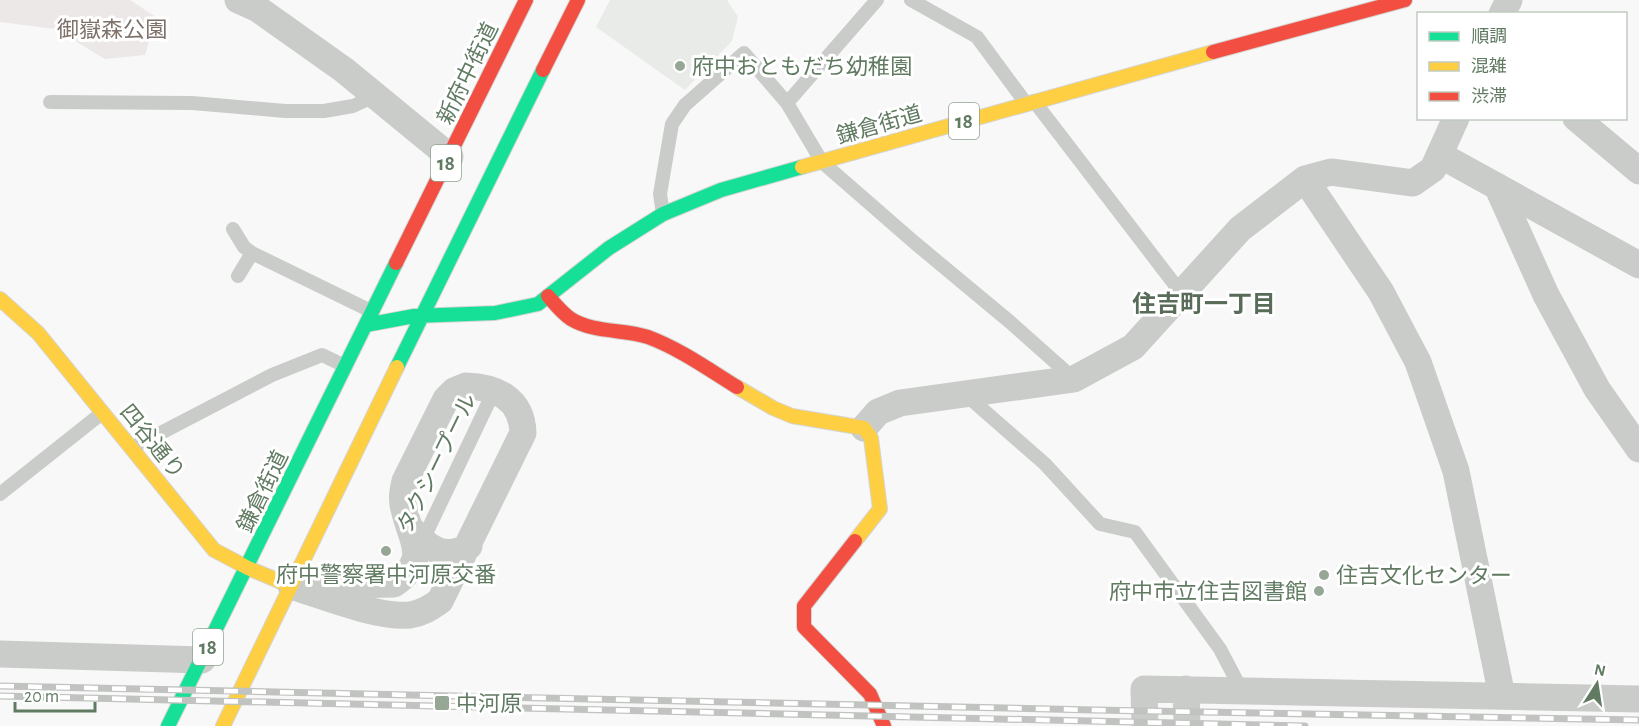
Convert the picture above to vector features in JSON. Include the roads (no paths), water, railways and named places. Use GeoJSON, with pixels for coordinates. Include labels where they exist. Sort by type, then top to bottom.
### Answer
{"type":"FeatureCollection","features":[{"type":"Feature","properties":{"kind":"main road","name":"新府中街道"},"geometry":{"type":"LineString","coordinates":[[366,325],[526,0]]}},
{"type":"Feature","properties":{"kind":"main road","name":"18"},"geometry":{"type":"LineString","coordinates":[[223,726],[578,0]]}},
{"type":"Feature","properties":{"kind":"main road","name":"鎌倉街道"},"geometry":{"type":"LineString","coordinates":[[168,726],[366,325],[423,315],[475,316],[510,312],[538,304],[609,248],[663,214],[721,190],[1030,102],[1405,0]]}},
{"type":"Feature","properties":{"kind":"main road"},"geometry":{"type":"LineString","coordinates":[[548,296],[575,321],[647,337],[792,416],[817,423],[855,425],[864,428],[871,438],[880,509],[804,606],[804,627],[870,694],[884,726]]}},
{"type":"Feature","properties":{"kind":"main road","name":"四谷通り"},"geometry":{"type":"LineString","coordinates":[[0,299],[38,333],[214,550],[248,568],[291,586]]}},
{"type":"Feature","properties":{"kind":"street"},"geometry":{"type":"LineString","coordinates":[[238,0],[258,9],[344,70],[450,157]]}},
{"type":"Feature","properties":{"kind":"street"},"geometry":{"type":"LineString","coordinates":[[864,428],[878,412],[900,403],[1074,379],[1133,347],[1240,229],[1305,179],[1330,172],[1413,183],[1433,169],[1455,120]]}},
{"type":"Feature","properties":{"kind":"street"},"geometry":{"type":"LineString","coordinates":[[1578,120],[1639,171]]}},
{"type":"Feature","properties":{"kind":"street"},"geometry":{"type":"LineString","coordinates":[[1440,155],[1639,265]]}},
{"type":"Feature","properties":{"kind":"street"},"geometry":{"type":"LineString","coordinates":[[1305,179],[1381,292],[1418,362],[1456,471],[1502,696]]}},
{"type":"Feature","properties":{"kind":"street"},"geometry":{"type":"LineString","coordinates":[[1497,186],[1552,306],[1597,389],[1639,449]]}},
{"type":"Feature","properties":{"kind":"street"},"geometry":{"type":"LineString","coordinates":[[466,386],[484,387],[507,398],[517,407],[522,419],[523,433],[440,601],[427,611],[392,614],[291,586],[394,584],[406,575],[416,542],[404,509],[402,495],[405,481],[446,399],[454,391],[466,386]]}},
{"type":"Feature","properties":{"kind":"street"},"geometry":{"type":"LineString","coordinates":[[416,542],[443,552],[460,551],[469,546]]}},
{"type":"Feature","properties":{"kind":"street"},"geometry":{"type":"LineString","coordinates":[[0,654],[202,660]]}},
{"type":"Feature","properties":{"kind":"street"},"geometry":{"type":"LineString","coordinates":[[1145,726],[1144,689],[1639,699]]}},
{"type":"Feature","properties":{"kind":"street"},"geometry":{"type":"LineString","coordinates":[[1186,689],[1187,726]]}},
{"type":"Feature","properties":{"kind":"lane"},"geometry":{"type":"LineString","coordinates":[[787,103],[878,0]]}},
{"type":"Feature","properties":{"kind":"lane"},"geometry":{"type":"LineString","coordinates":[[911,0],[977,37],[1182,294]]}},
{"type":"Feature","properties":{"kind":"lane"},"geometry":{"type":"LineString","coordinates":[[663,214],[660,194],[672,124],[685,105],[744,53],[787,103],[822,162],[1074,379]]}},
{"type":"Feature","properties":{"kind":"lane"},"geometry":{"type":"LineString","coordinates":[[50,102],[192,103],[285,111],[324,111],[353,106],[375,96]]}},
{"type":"Feature","properties":{"kind":"lane"},"geometry":{"type":"LineString","coordinates":[[233,229],[244,247],[252,253],[388,320]]}},
{"type":"Feature","properties":{"kind":"lane"},"geometry":{"type":"LineString","coordinates":[[238,276],[252,253]]}},
{"type":"Feature","properties":{"kind":"lane"},"geometry":{"type":"LineString","coordinates":[[132,448],[273,375],[322,355],[346,366]]}},
{"type":"Feature","properties":{"kind":"lane","name":"タクシープール"},"geometry":{"type":"LineString","coordinates":[[416,542],[494,391]]}},
{"type":"Feature","properties":{"kind":"lane"},"geometry":{"type":"LineString","coordinates":[[965,394],[1045,464],[1100,524],[1135,532],[1220,649],[1242,691]]}},
{"type":"Feature","properties":{"kind":"lane"},"geometry":{"type":"LineString","coordinates":[[0,494],[102,413]]}},
{"type":"Feature","properties":{"kind":"railway"},"geometry":{"type":"LineString","coordinates":[[0,686],[1639,720]]}},
{"type":"Feature","properties":{"kind":"railway"},"geometry":{"type":"LineString","coordinates":[[0,696],[1305,726]]}},
{"type":"Feature","properties":{"kind":"place","name":"府中おともだち幼稚園"},"geometry":{"type":"Point","coordinates":[680,66]}},
{"type":"Feature","properties":{"kind":"place","name":"府中警察署中河原交番"},"geometry":{"type":"Point","coordinates":[386,551]}},
{"type":"Feature","properties":{"kind":"place","name":"住吉文化センター"},"geometry":{"type":"Point","coordinates":[1324,575]}},
{"type":"Feature","properties":{"kind":"place","name":"府中市立住吉図書館"},"geometry":{"type":"Point","coordinates":[1319,591]}},
{"type":"Feature","properties":{"kind":"place","name":"中河原"},"geometry":{"type":"Point","coordinates":[442,703]}},
{"type":"Feature","properties":{"kind":"district","name":"住吉町一丁目"},"geometry":{"type":"Point","coordinates":[1204,304]}},
{"type":"Feature","properties":{"kind":"park label","name":"御嶽森公園"},"geometry":{"type":"Point","coordinates":[112,29]}}]}
